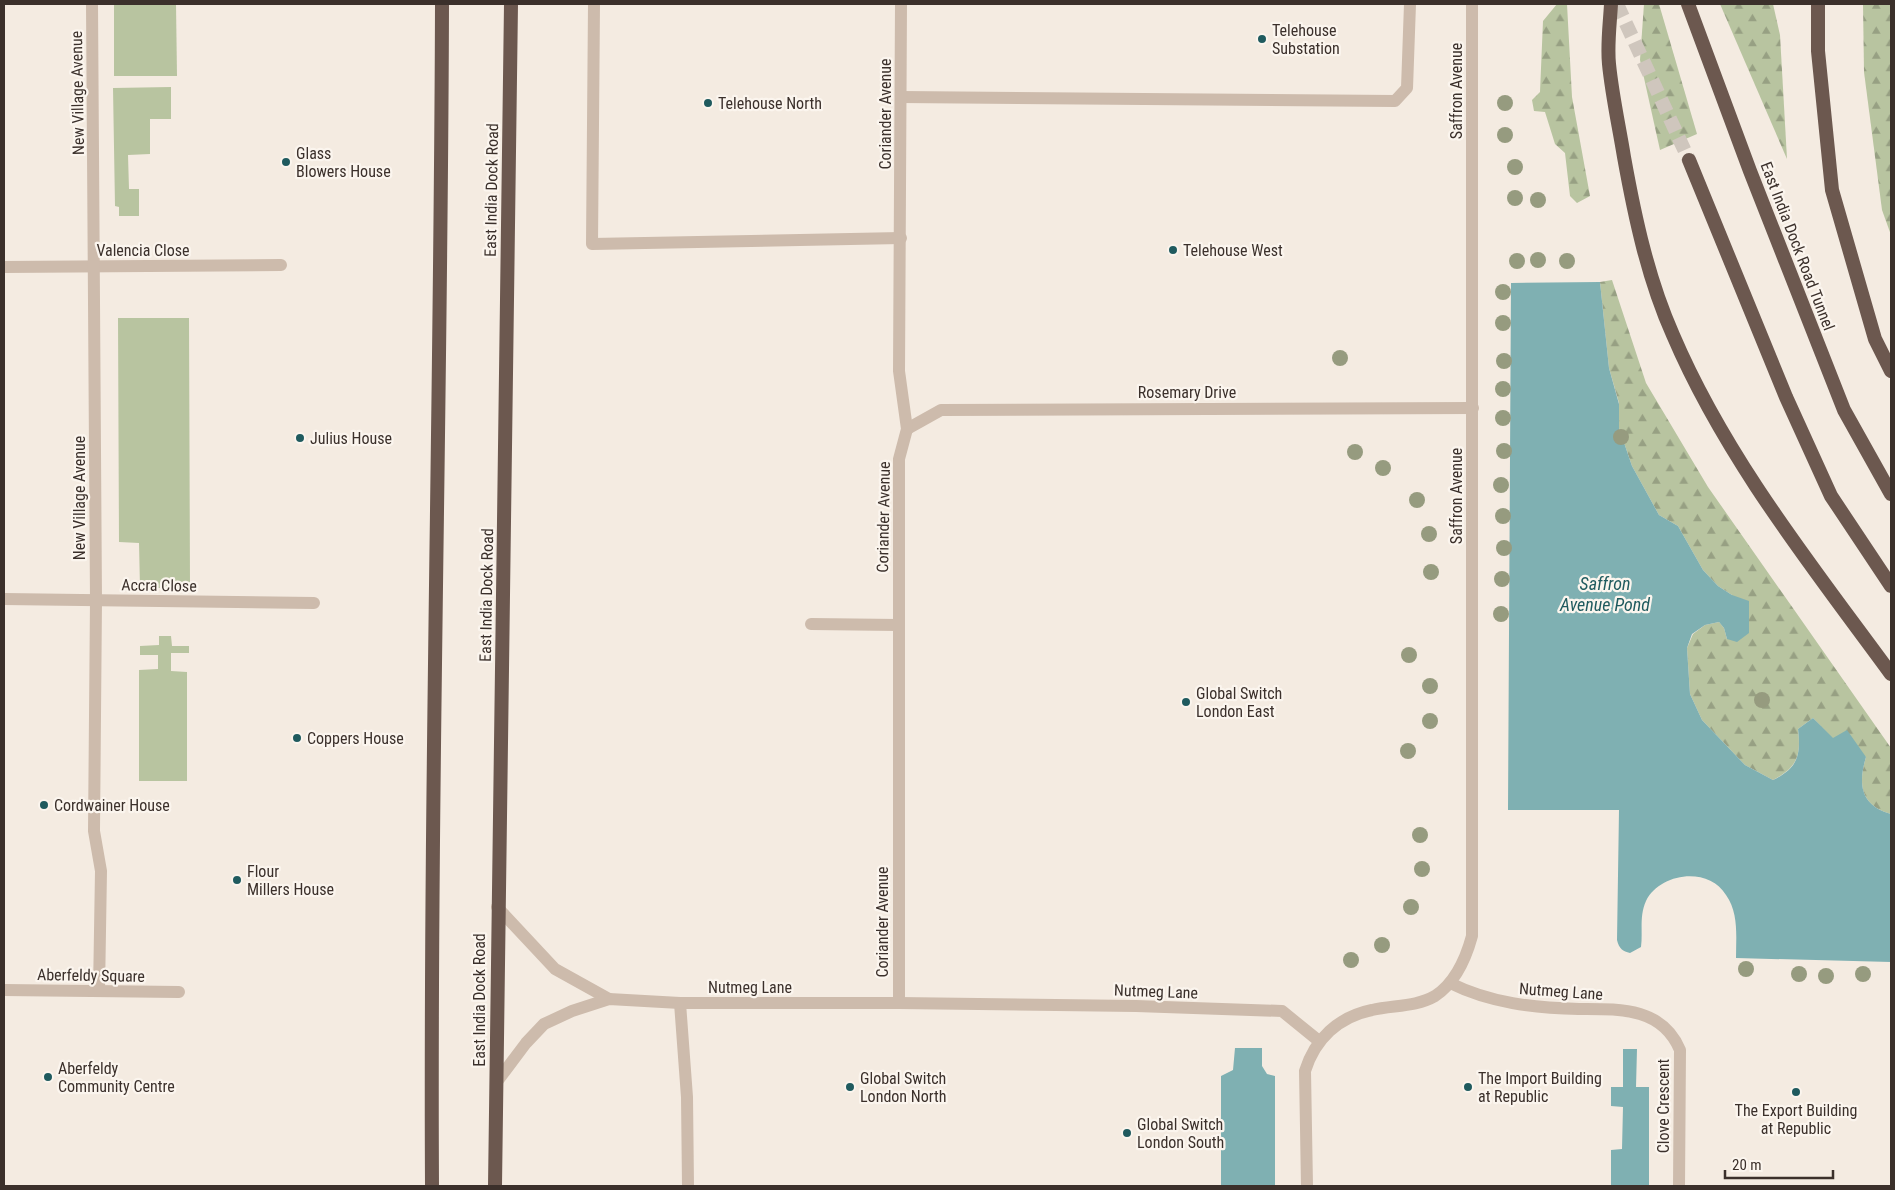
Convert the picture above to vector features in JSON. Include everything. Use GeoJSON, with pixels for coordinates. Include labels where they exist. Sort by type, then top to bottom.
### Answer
{"type":"FeatureCollection","features":[{"type":"Feature","properties":{"kind":"highway"},"geometry":{"type":"LineString","coordinates":[[432,1186],[431,907],[438,601],[442,4]]}},
{"type":"Feature","properties":{"kind":"highway","name":"East India Dock Road"},"geometry":{"type":"LineString","coordinates":[[495,1186],[511,4]]}},
{"type":"Feature","properties":{"kind":"highway"},"geometry":{"type":"LineString","coordinates":[[1610,4],[1609,63],[1634,214],[1652,279],[1672,334],[1697,386],[1788,534],[1891,674]]}},
{"type":"Feature","properties":{"kind":"highway","name":"East India Dock Road Tunnel"},"geometry":{"type":"LineString","coordinates":[[1688,4],[1750,171],[1844,410],[1891,494]]}},
{"type":"Feature","properties":{"kind":"highway"},"geometry":{"type":"LineString","coordinates":[[1818,4],[1818,51],[1832,190],[1875,339],[1891,372]]}},
{"type":"Feature","properties":{"kind":"highway"},"geometry":{"type":"LineString","coordinates":[[1689,160],[1786,397],[1832,496],[1891,586]]}},
{"type":"Feature","properties":{"kind":"street","name":"New Village Avenue"},"geometry":{"type":"LineString","coordinates":[[92,4],[96,600],[94,831],[101,871],[99,991]]}},
{"type":"Feature","properties":{"kind":"street"},"geometry":{"type":"LineString","coordinates":[[594,4],[592,244],[901,238]]}},
{"type":"Feature","properties":{"kind":"street","name":"Coriander Avenue"},"geometry":{"type":"LineString","coordinates":[[899,1002],[899,459],[907,429],[899,371],[901,4]]}},
{"type":"Feature","properties":{"kind":"street"},"geometry":{"type":"LineString","coordinates":[[901,97],[1395,101],[1407,88],[1410,4]]}},
{"type":"Feature","properties":{"kind":"street","name":"Saffron Avenue"},"geometry":{"type":"LineString","coordinates":[[1450,983],[1468,950],[1472,936],[1473,408],[1470,284],[1472,4]]}},
{"type":"Feature","properties":{"kind":"street","name":"Valencia Close"},"geometry":{"type":"LineString","coordinates":[[4,267],[282,266]]}},
{"type":"Feature","properties":{"kind":"street","name":"Rosemary Drive"},"geometry":{"type":"LineString","coordinates":[[907,429],[941,410],[1473,408]]}},
{"type":"Feature","properties":{"kind":"street","name":"Accra Close"},"geometry":{"type":"LineString","coordinates":[[4,599],[314,603]]}},
{"type":"Feature","properties":{"kind":"street"},"geometry":{"type":"LineString","coordinates":[[811,624],[898,626]]}},
{"type":"Feature","properties":{"kind":"street","name":"Nutmeg Lane"},"geometry":{"type":"LineString","coordinates":[[498,907],[555,969],[609,999]]}},
{"type":"Feature","properties":{"kind":"street","name":"Nutmeg Lane"},"geometry":{"type":"LineString","coordinates":[[1450,983],[1468,992],[1513,1004],[1612,1010],[1643,1015],[1658,1020],[1668,1028]]}},
{"type":"Feature","properties":{"kind":"street"},"geometry":{"type":"LineString","coordinates":[[1307,1186],[1305,1071],[1310,1056],[1319,1040],[1330,1029],[1345,1020],[1370,1010],[1415,1004],[1434,996],[1450,983]]}},
{"type":"Feature","properties":{"kind":"street","name":"Aberfeldy Square"},"geometry":{"type":"LineString","coordinates":[[4,990],[179,992]]}},
{"type":"Feature","properties":{"kind":"street","name":"Nutmeg Lane"},"geometry":{"type":"LineString","coordinates":[[496,1084],[526,1043],[544,1024],[572,1011],[609,999],[680,1004],[899,1002],[1136,1006],[1282,1011],[1319,1040]]}},
{"type":"Feature","properties":{"kind":"street"},"geometry":{"type":"LineString","coordinates":[[680,1004],[687,1097],[688,1186]]}},
{"type":"Feature","properties":{"kind":"street","name":"Clove Crescent"},"geometry":{"type":"LineString","coordinates":[[1668,1028],[1680,1050],[1679,1186]]}},
{"type":"Feature","properties":{"kind":"green space"},"geometry":{"type":"Polygon","coordinates":[[[114,4],[176,4],[177,76],[114,76],[114,4]]]}},
{"type":"Feature","properties":{"kind":"green space"},"geometry":{"type":"Polygon","coordinates":[[[1557,4],[1567,4],[1572,97],[1590,196],[1577,203],[1570,196],[1565,153],[1555,144],[1545,112],[1534,111],[1532,100],[1540,92],[1543,21],[1557,4]]]}},
{"type":"Feature","properties":{"kind":"green space"},"geometry":{"type":"Polygon","coordinates":[[[1644,4],[1659,4],[1697,134],[1660,150],[1640,60],[1644,4]]]}},
{"type":"Feature","properties":{"kind":"green space"},"geometry":{"type":"Polygon","coordinates":[[[1720,4],[1773,4],[1780,35],[1787,159],[1720,4]]]}},
{"type":"Feature","properties":{"kind":"green space"},"geometry":{"type":"Polygon","coordinates":[[[1863,4],[1891,4],[1891,235],[1882,210],[1864,72],[1863,4]]]}},
{"type":"Feature","properties":{"kind":"green space"},"geometry":{"type":"Polygon","coordinates":[[[171,87],[171,119],[150,119],[150,154],[128,155],[129,189],[139,189],[139,216],[119,216],[119,207],[115,206],[113,88],[171,87]]]}},
{"type":"Feature","properties":{"kind":"green space"},"geometry":{"type":"Polygon","coordinates":[[[1612,280],[1646,383],[1708,487],[1891,748],[1891,814],[1873,805],[1867,799],[1862,785],[1866,757],[1833,739],[1813,718],[1798,729],[1799,746],[1793,765],[1773,780],[1745,765],[1702,720],[1690,694],[1687,648],[1693,634],[1705,625],[1719,622],[1724,628],[1727,639],[1732,595],[1718,586],[1703,570],[1678,526],[1659,515],[1632,466],[1619,428],[1619,403],[1609,368],[1600,282],[1612,280]]]}},
{"type":"Feature","properties":{"kind":"green space"},"geometry":{"type":"Polygon","coordinates":[[[118,318],[189,318],[190,588],[140,588],[139,543],[119,542],[118,318]]]}},
{"type":"Feature","properties":{"kind":"green space"},"geometry":{"type":"Polygon","coordinates":[[[159,636],[171,636],[172,646],[189,646],[189,653],[171,653],[171,671],[187,672],[187,781],[139,781],[139,670],[158,669],[158,655],[140,655],[140,646],[159,645],[159,636]]]}},
{"type":"Feature","properties":{"kind":"water","name":"Saffron Avenue Pond"},"geometry":{"type":"Polygon","coordinates":[[[1600,282],[1609,368],[1619,404],[1619,428],[1632,466],[1659,515],[1678,526],[1703,570],[1718,586],[1732,595],[1749,601],[1749,633],[1737,642],[1727,639],[1724,628],[1719,622],[1705,625],[1692,634],[1687,648],[1690,694],[1702,720],[1745,765],[1773,780],[1788,771],[1793,765],[1799,746],[1798,729],[1813,718],[1833,738],[1847,730],[1866,757],[1862,785],[1867,799],[1881,810],[1891,814],[1891,962],[1736,958],[1736,925],[1730,902],[1718,886],[1708,880],[1696,877],[1673,879],[1662,884],[1653,892],[1644,907],[1641,947],[1630,953],[1620,948],[1617,940],[1619,810],[1508,810],[1511,283],[1600,282]]]}},
{"type":"Feature","properties":{"kind":"water"},"geometry":{"type":"Polygon","coordinates":[[[1235,1048],[1262,1048],[1262,1066],[1267,1074],[1275,1076],[1275,1186],[1221,1186],[1221,1076],[1233,1070],[1235,1048]]]}},
{"type":"Feature","properties":{"kind":"water"},"geometry":{"type":"Polygon","coordinates":[[[1623,1049],[1637,1049],[1636,1087],[1649,1087],[1649,1186],[1611,1186],[1611,1150],[1622,1149],[1623,1107],[1611,1106],[1611,1087],[1623,1087],[1623,1049]]]}},
{"type":"Feature","properties":{"kind":"tunnel"},"geometry":{"type":"LineString","coordinates":[[1617,4],[1689,160]]}},
{"type":"Feature","properties":{"kind":"place","name":"Telehouse Substation"},"geometry":{"type":"Point","coordinates":[1262,39]}},
{"type":"Feature","properties":{"kind":"place","name":"Telehouse North"},"geometry":{"type":"Point","coordinates":[708,103]}},
{"type":"Feature","properties":{"kind":"place","name":"Glass Blowers House"},"geometry":{"type":"Point","coordinates":[286,162]}},
{"type":"Feature","properties":{"kind":"place","name":"Telehouse West"},"geometry":{"type":"Point","coordinates":[1173,250]}},
{"type":"Feature","properties":{"kind":"place","name":"Julius House"},"geometry":{"type":"Point","coordinates":[300,438]}},
{"type":"Feature","properties":{"kind":"place","name":"Global Switch London East"},"geometry":{"type":"Point","coordinates":[1186,702]}},
{"type":"Feature","properties":{"kind":"place","name":"Coppers House"},"geometry":{"type":"Point","coordinates":[297,738]}},
{"type":"Feature","properties":{"kind":"place","name":"Cordwainer House"},"geometry":{"type":"Point","coordinates":[44,805]}},
{"type":"Feature","properties":{"kind":"place","name":"Flour Millers House"},"geometry":{"type":"Point","coordinates":[237,880]}},
{"type":"Feature","properties":{"kind":"place","name":"Aberfeldy Community Centre"},"geometry":{"type":"Point","coordinates":[48,1077]}},
{"type":"Feature","properties":{"kind":"place","name":"Global Switch London North"},"geometry":{"type":"Point","coordinates":[850,1087]}},
{"type":"Feature","properties":{"kind":"place","name":"The Import Building at Republic"},"geometry":{"type":"Point","coordinates":[1468,1087]}},
{"type":"Feature","properties":{"kind":"place","name":"The Export Building at Republic"},"geometry":{"type":"Point","coordinates":[1796,1092]}},
{"type":"Feature","properties":{"kind":"place","name":"Global Switch London South"},"geometry":{"type":"Point","coordinates":[1127,1133]}}]}
